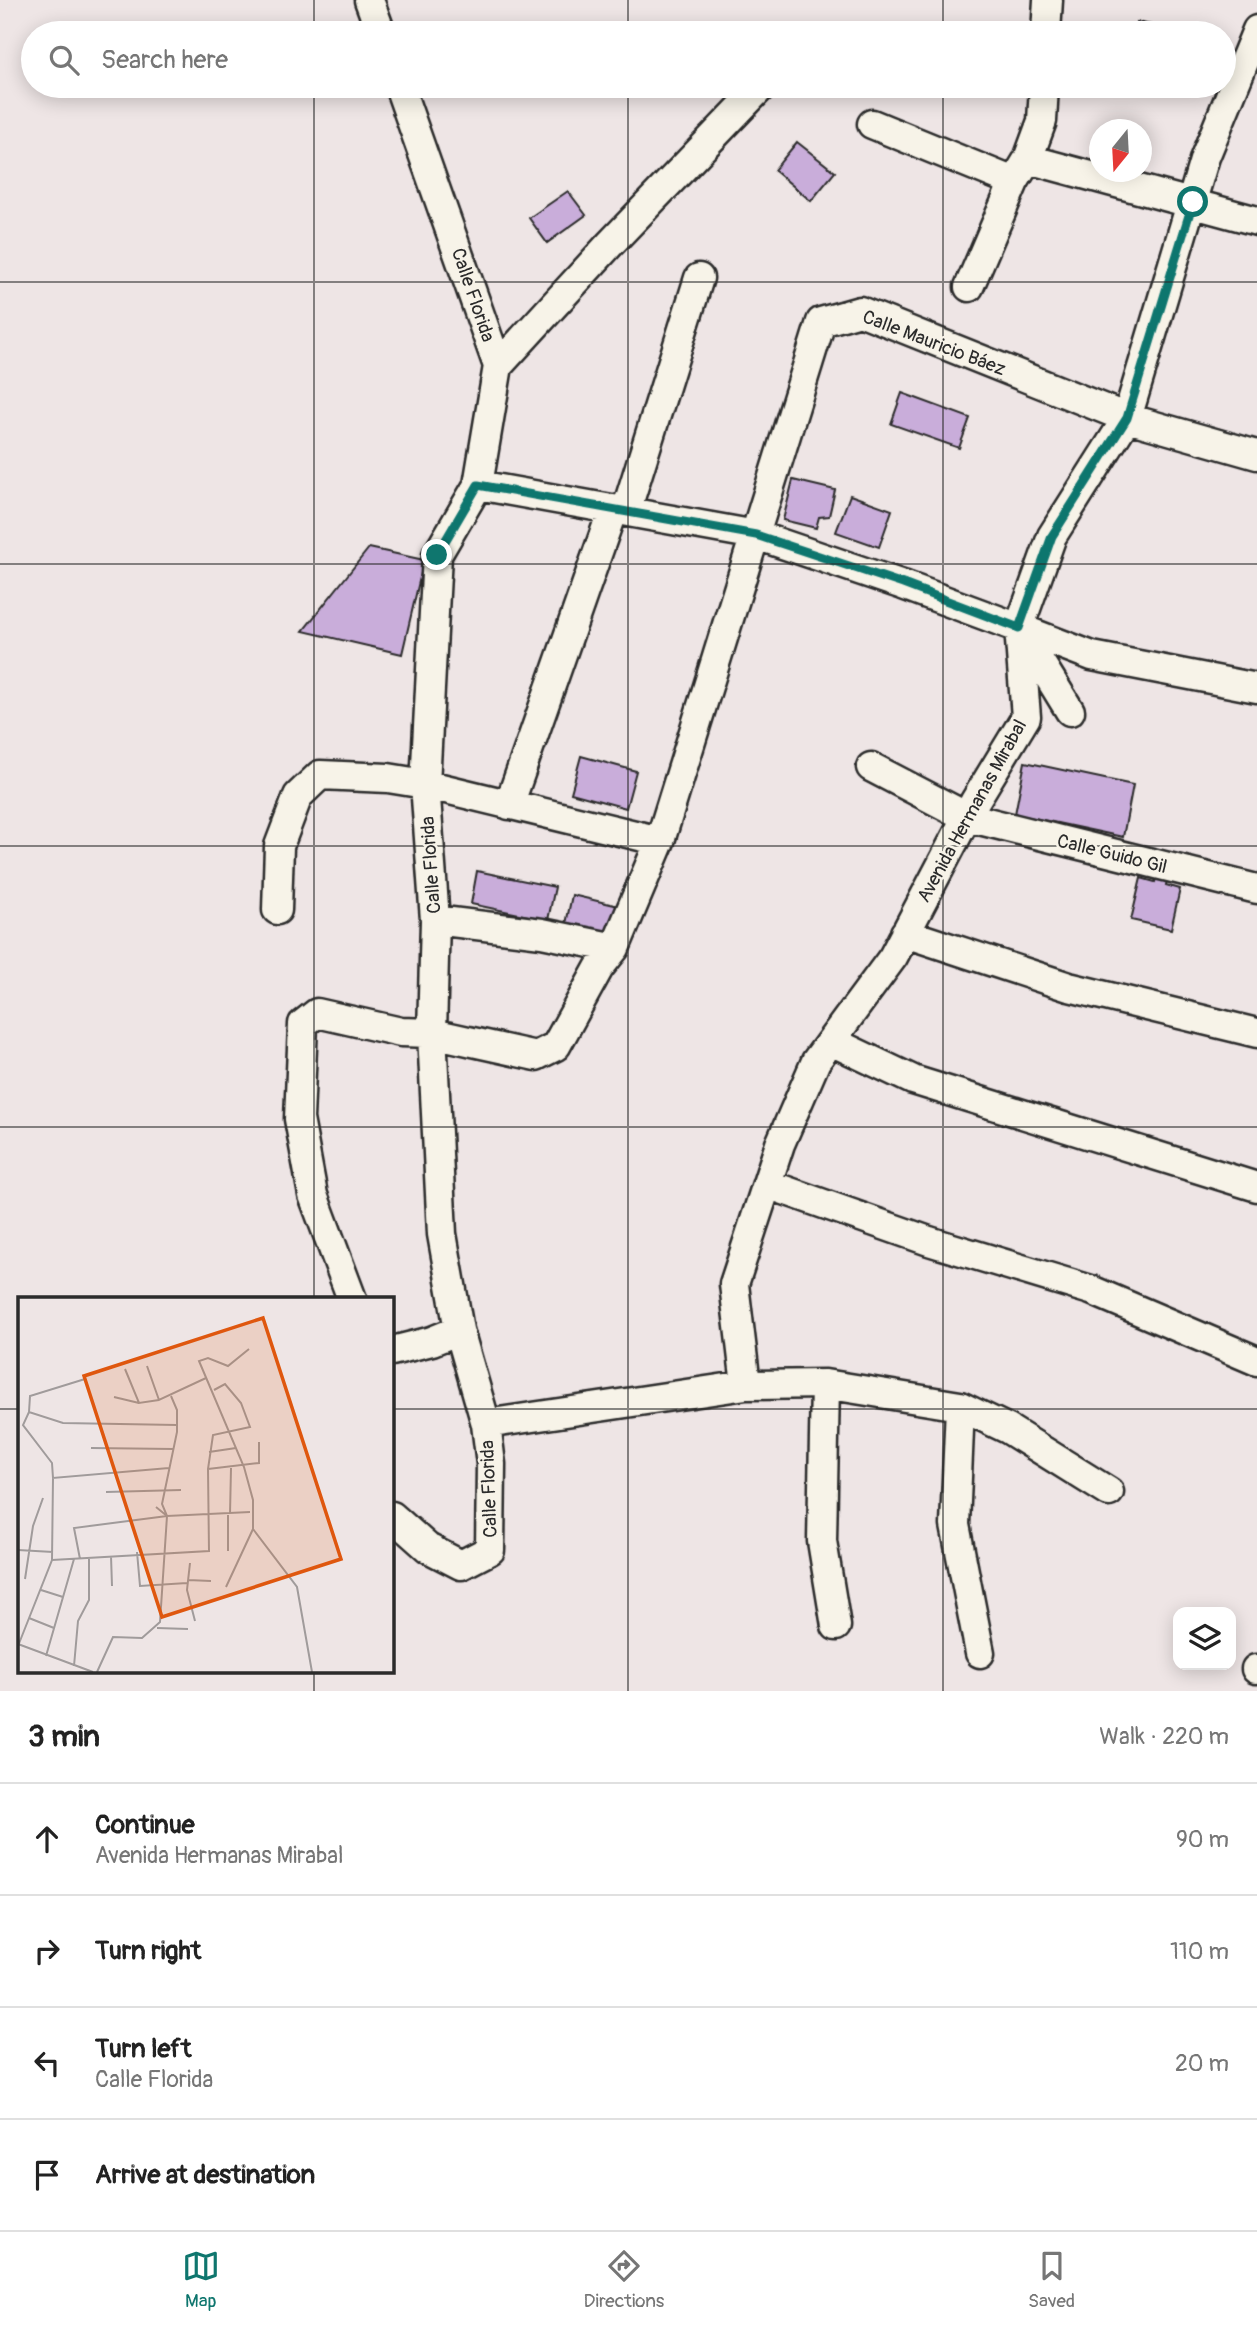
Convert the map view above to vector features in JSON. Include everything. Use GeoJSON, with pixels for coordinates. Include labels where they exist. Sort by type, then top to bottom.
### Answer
{"type":"FeatureCollection","features":[{"type":"Feature","properties":{"kind":"street"},"geometry":{"type":"LineString","coordinates":[[369,0],[377,21]]}},
{"type":"Feature","properties":{"kind":"street"},"geometry":{"type":"LineString","coordinates":[[1047,21],[1048,0]]}},
{"type":"Feature","properties":{"kind":"street","name":"Avenida Hermanas Mirabal"},"geometry":{"type":"LineString","coordinates":[[1236,81],[1257,30]]}},
{"type":"Feature","properties":{"kind":"street","name":"Calle Florida"},"geometry":{"type":"LineString","coordinates":[[394,1518],[428,1548],[461,1565],[491,1550],[491,1464],[486,1424],[459,1330],[442,1234],[432,1033],[435,920],[425,784],[437,555],[478,485],[498,366],[404,98]]}},
{"type":"Feature","properties":{"kind":"street"},"geometry":{"type":"LineString","coordinates":[[498,366],[610,244],[750,98]]}},
{"type":"Feature","properties":{"kind":"street"},"geometry":{"type":"LineString","coordinates":[[969,287],[1042,121],[1043,98]]}},
{"type":"Feature","properties":{"kind":"street","name":"Avenida Hermanas Mirabal"},"geometry":{"type":"LineString","coordinates":[[746,1385],[734,1284],[780,1144],[816,1061],[893,957],[967,817],[1026,717],[1019,628],[1052,536],[1127,418],[1205,157],[1229,98]]}},
{"type":"Feature","properties":{"kind":"street"},"geometry":{"type":"LineString","coordinates":[[872,124],[1021,171],[1193,202],[1257,220]]}},
{"type":"Feature","properties":{"kind":"street"},"geometry":{"type":"LineString","coordinates":[[509,805],[619,510],[699,278]]}},
{"type":"Feature","properties":{"kind":"street","name":"Calle Mauricio Báez"},"geometry":{"type":"LineString","coordinates":[[756,535],[821,322],[860,311],[1127,418],[1257,455]]}},
{"type":"Feature","properties":{"kind":"street"},"geometry":{"type":"LineString","coordinates":[[478,485],[756,535],[903,584],[1091,656],[1257,688]]}},
{"type":"Feature","properties":{"kind":"street"},"geometry":{"type":"LineString","coordinates":[[351,1297],[313,1195],[299,1119],[303,1024],[317,1013],[401,1031],[432,1033],[536,1056],[556,1046],[599,968],[615,948],[660,841],[756,535]]}},
{"type":"Feature","properties":{"kind":"street"},"geometry":{"type":"LineString","coordinates":[[1019,628],[1070,711]]}},
{"type":"Feature","properties":{"kind":"street","name":"Calle Guido Gil"},"geometry":{"type":"LineString","coordinates":[[871,767],[967,817],[1257,889]]}},
{"type":"Feature","properties":{"kind":"street"},"geometry":{"type":"LineString","coordinates":[[277,909],[279,846],[298,796],[320,775],[388,778],[425,784],[660,841]]}},
{"type":"Feature","properties":{"kind":"street"},"geometry":{"type":"LineString","coordinates":[[435,920],[542,933],[615,948]]}},
{"type":"Feature","properties":{"kind":"street"},"geometry":{"type":"LineString","coordinates":[[905,933],[1069,986],[1257,1032]]}},
{"type":"Feature","properties":{"kind":"street"},"geometry":{"type":"LineString","coordinates":[[831,1041],[913,1080],[1257,1187]]}},
{"type":"Feature","properties":{"kind":"street"},"geometry":{"type":"LineString","coordinates":[[767,1184],[929,1241],[1091,1290],[1257,1361]]}},
{"type":"Feature","properties":{"kind":"street"},"geometry":{"type":"LineString","coordinates":[[394,1350],[432,1341],[459,1330]]}},
{"type":"Feature","properties":{"kind":"street"},"geometry":{"type":"LineString","coordinates":[[825,1384],[822,1541],[836,1626]]}},
{"type":"Feature","properties":{"kind":"street"},"geometry":{"type":"LineString","coordinates":[[486,1424],[746,1385],[825,1384],[960,1406],[1009,1429],[1109,1492]]}},
{"type":"Feature","properties":{"kind":"street"},"geometry":{"type":"LineString","coordinates":[[960,1406],[955,1525],[980,1653]]}},
{"type":"Feature","properties":{"kind":"building"},"geometry":{"type":"Polygon","coordinates":[[[797,142],[835,172],[811,201],[774,170],[797,142]]]}},
{"type":"Feature","properties":{"kind":"building"},"geometry":{"type":"Polygon","coordinates":[[[568,191],[586,215],[547,243],[529,218],[568,191]]]}},
{"type":"Feature","properties":{"kind":"building"},"geometry":{"type":"Polygon","coordinates":[[[902,393],[970,418],[959,448],[891,424],[902,393]]]}},
{"type":"Feature","properties":{"kind":"building"},"geometry":{"type":"Polygon","coordinates":[[[793,480],[835,490],[829,516],[819,517],[816,528],[783,520],[793,480]]]}},
{"type":"Feature","properties":{"kind":"building"},"geometry":{"type":"Polygon","coordinates":[[[850,495],[892,510],[879,547],[836,532],[850,495]]]}},
{"type":"Feature","properties":{"kind":"building"},"geometry":{"type":"Polygon","coordinates":[[[369,548],[424,560],[402,654],[303,631],[369,548]]]}},
{"type":"Feature","properties":{"kind":"building"},"geometry":{"type":"Polygon","coordinates":[[[581,756],[636,771],[626,808],[571,793],[581,756]]]}},
{"type":"Feature","properties":{"kind":"building"},"geometry":{"type":"Polygon","coordinates":[[[1025,762],[1133,785],[1123,837],[1015,814],[1025,762]]]}},
{"type":"Feature","properties":{"kind":"building"},"geometry":{"type":"Polygon","coordinates":[[[477,871],[555,887],[548,920],[471,904],[477,871]]]}},
{"type":"Feature","properties":{"kind":"building"},"geometry":{"type":"Polygon","coordinates":[[[1158,873],[1168,875],[1166,885],[1180,889],[1171,929],[1131,920],[1141,878],[1155,882],[1158,873]]]}},
{"type":"Feature","properties":{"kind":"building"},"geometry":{"type":"Polygon","coordinates":[[[572,895],[623,907],[617,936],[566,924],[572,895]]]}},
{"type":"Feature","properties":{"kind":"route"},"geometry":{"type":"LineString","coordinates":[[437,555],[478,485],[756,535],[903,584],[1019,628],[1052,536],[1127,418],[1193,202]]}}]}
